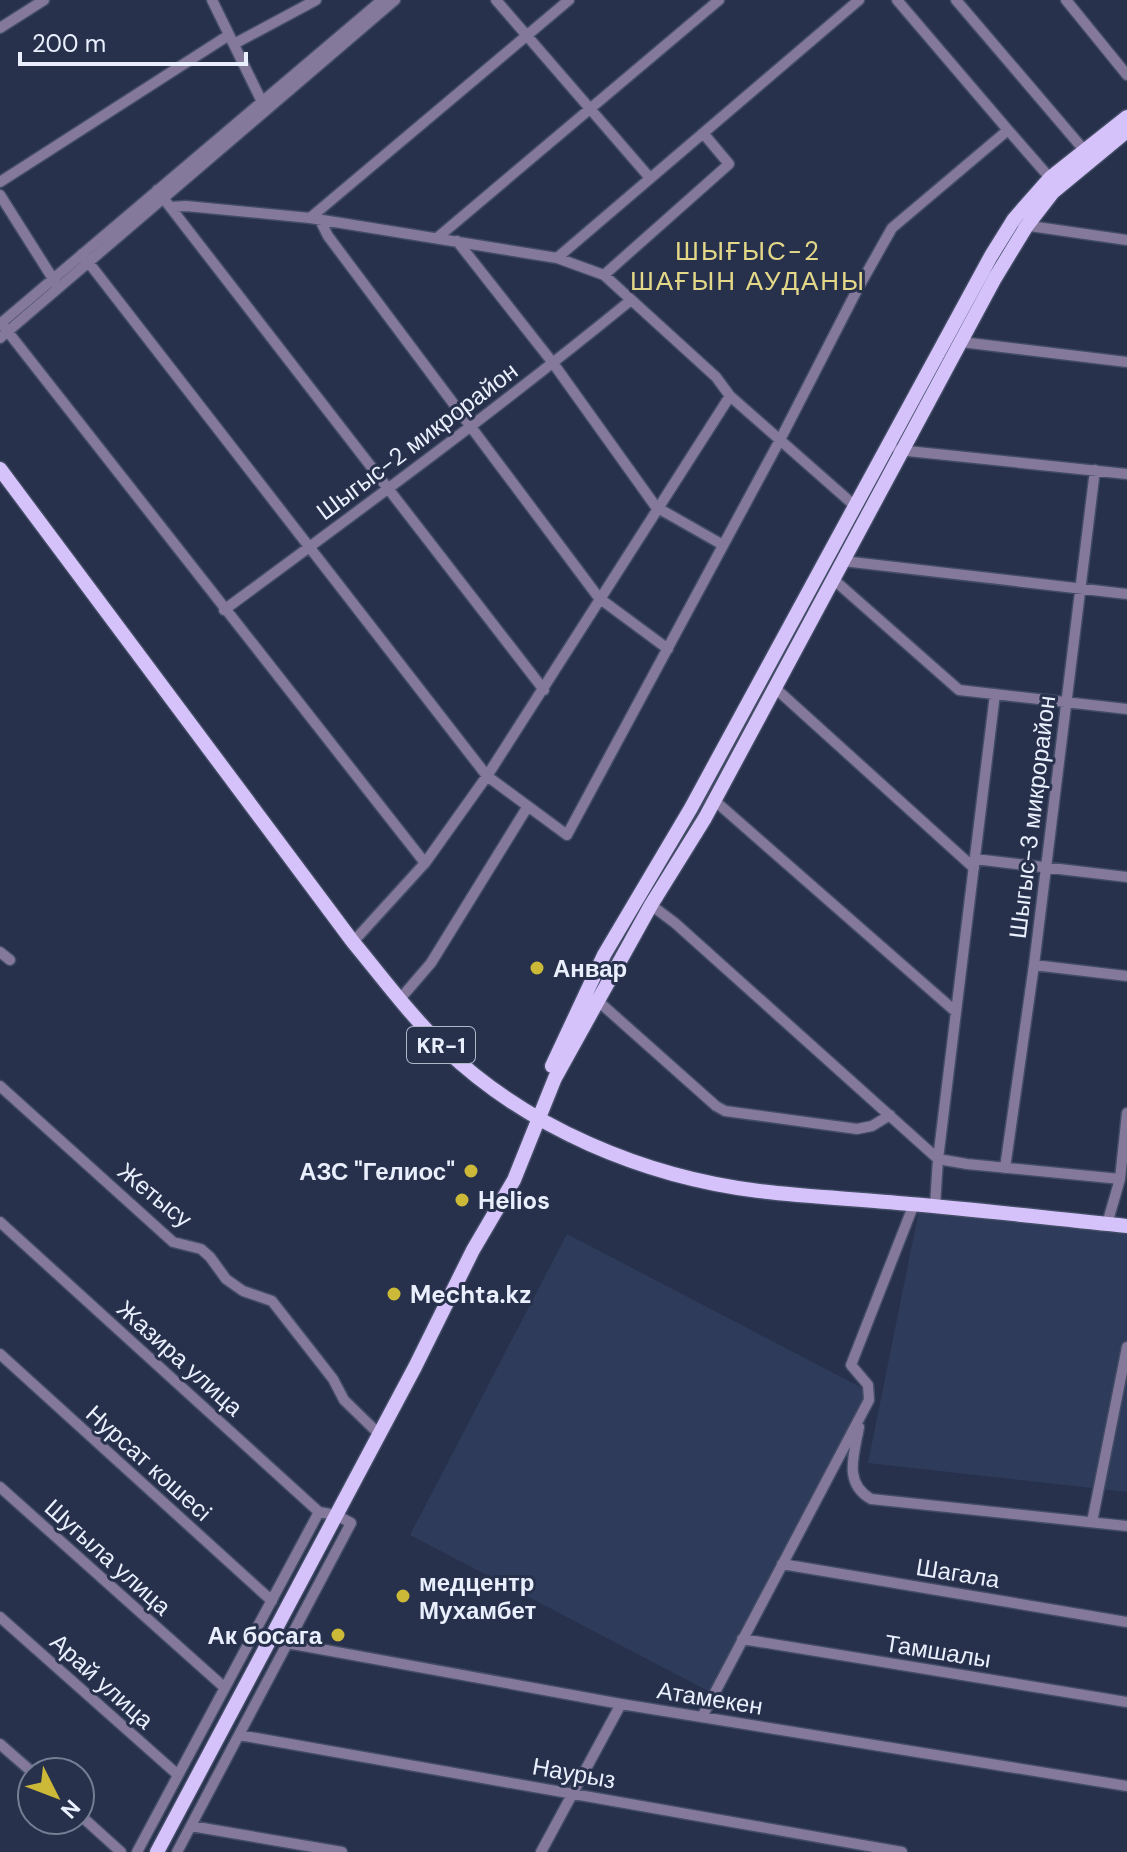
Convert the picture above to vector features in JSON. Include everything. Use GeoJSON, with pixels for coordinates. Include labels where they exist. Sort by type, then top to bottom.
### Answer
{"type":"FeatureCollection","features":[{"type":"Feature","properties":{"kind":"main road"},"geometry":{"type":"LineString","coordinates":[[535,1116],[651,905],[705,818],[961,342],[1020,223],[1050,178],[1127,117]]}},
{"type":"Feature","properties":{"kind":"main road"},"geometry":{"type":"LineString","coordinates":[[157,1852],[473,1250],[514,1180],[535,1116],[604,955],[691,808],[991,256],[1053,192],[1127,131]]}},
{"type":"Feature","properties":{"kind":"main road","name":"KR-1"},"geometry":{"type":"LineString","coordinates":[[0,469],[353,942],[400,999],[443,1047],[535,1116],[638,1164],[757,1191],[1127,1226]]}},
{"type":"Feature","properties":{"kind":"main road"},"geometry":{"type":"LineString","coordinates":[[691,808],[705,818]]}},
{"type":"Feature","properties":{"kind":"street"},"geometry":{"type":"LineString","coordinates":[[0,28],[44,0]]}},
{"type":"Feature","properties":{"kind":"street"},"geometry":{"type":"LineString","coordinates":[[212,0],[264,106]]}},
{"type":"Feature","properties":{"kind":"street"},"geometry":{"type":"LineString","coordinates":[[0,182],[232,40],[316,0]]}},
{"type":"Feature","properties":{"kind":"street"},"geometry":{"type":"LineString","coordinates":[[264,106],[382,0]]}},
{"type":"Feature","properties":{"kind":"street"},"geometry":{"type":"LineString","coordinates":[[395,0],[264,106],[2,329],[425,863]]}},
{"type":"Feature","properties":{"kind":"street"},"geometry":{"type":"LineString","coordinates":[[496,0],[650,178]]}},
{"type":"Feature","properties":{"kind":"street"},"geometry":{"type":"LineString","coordinates":[[315,219],[569,0]]}},
{"type":"Feature","properties":{"kind":"street"},"geometry":{"type":"LineString","coordinates":[[437,238],[719,0]]}},
{"type":"Feature","properties":{"kind":"street"},"geometry":{"type":"LineString","coordinates":[[557,258],[859,0]]}},
{"type":"Feature","properties":{"kind":"street"},"geometry":{"type":"LineString","coordinates":[[897,0],[1050,178]]}},
{"type":"Feature","properties":{"kind":"street"},"geometry":{"type":"LineString","coordinates":[[956,0],[1084,150]]}},
{"type":"Feature","properties":{"kind":"street"},"geometry":{"type":"LineString","coordinates":[[1066,0],[1127,75]]}},
{"type":"Feature","properties":{"kind":"street"},"geometry":{"type":"LineString","coordinates":[[85,258],[487,776],[567,835],[892,228],[1008,130]]}},
{"type":"Feature","properties":{"kind":"street"},"geometry":{"type":"LineString","coordinates":[[604,275],[729,164],[703,133]]}},
{"type":"Feature","properties":{"kind":"street"},"geometry":{"type":"LineString","coordinates":[[160,194],[544,690]]}},
{"type":"Feature","properties":{"kind":"street"},"geometry":{"type":"LineString","coordinates":[[0,195],[56,283]]}},
{"type":"Feature","properties":{"kind":"street"},"geometry":{"type":"LineString","coordinates":[[171,207],[315,219],[457,241],[557,258],[604,275],[716,377],[730,396],[855,506]]}},
{"type":"Feature","properties":{"kind":"street"},"geometry":{"type":"LineString","coordinates":[[315,219],[599,598],[668,649]]}},
{"type":"Feature","properties":{"kind":"street"},"geometry":{"type":"LineString","coordinates":[[1020,223],[1127,240]]}},
{"type":"Feature","properties":{"kind":"street"},"geometry":{"type":"LineString","coordinates":[[457,241],[553,363],[656,507],[723,545]]}},
{"type":"Feature","properties":{"kind":"street","name":"Шыгыс-2 микрорайон"},"geometry":{"type":"LineString","coordinates":[[224,610],[387,490],[631,300]]}},
{"type":"Feature","properties":{"kind":"street"},"geometry":{"type":"LineString","coordinates":[[961,342],[1127,362]]}},
{"type":"Feature","properties":{"kind":"street"},"geometry":{"type":"LineString","coordinates":[[353,942],[425,863],[487,776],[544,690],[656,507],[730,396]]}},
{"type":"Feature","properties":{"kind":"street"},"geometry":{"type":"LineString","coordinates":[[888,445],[902,452],[1127,474]]}},
{"type":"Feature","properties":{"kind":"street","name":"Шыгыс-3 микрорайон"},"geometry":{"type":"LineString","coordinates":[[1005,1168],[1034,965],[1095,470]]}},
{"type":"Feature","properties":{"kind":"street"},"geometry":{"type":"LineString","coordinates":[[843,561],[1127,594]]}},
{"type":"Feature","properties":{"kind":"street"},"geometry":{"type":"LineString","coordinates":[[833,579],[959,690],[1127,709]]}},
{"type":"Feature","properties":{"kind":"street"},"geometry":{"type":"LineString","coordinates":[[774,687],[974,864],[1127,877]]}},
{"type":"Feature","properties":{"kind":"street"},"geometry":{"type":"LineString","coordinates":[[935,1206],[938,1159],[995,694]]}},
{"type":"Feature","properties":{"kind":"street"},"geometry":{"type":"LineString","coordinates":[[714,800],[956,1012]]}},
{"type":"Feature","properties":{"kind":"street"},"geometry":{"type":"LineString","coordinates":[[400,999],[431,963],[528,806]]}},
{"type":"Feature","properties":{"kind":"street"},"geometry":{"type":"LineString","coordinates":[[651,905],[938,1159],[1120,1179]]}},
{"type":"Feature","properties":{"kind":"street"},"geometry":{"type":"LineString","coordinates":[[0,952],[10,960]]}},
{"type":"Feature","properties":{"kind":"street"},"geometry":{"type":"LineString","coordinates":[[1034,965],[1127,976]]}},
{"type":"Feature","properties":{"kind":"street"},"geometry":{"type":"LineString","coordinates":[[598,1001],[725,1111],[857,1129],[872,1126],[890,1115]]}},
{"type":"Feature","properties":{"kind":"street","name":"Жетысу"},"geometry":{"type":"LineString","coordinates":[[0,1086],[173,1242],[201,1249],[226,1279],[243,1291],[272,1301],[333,1379],[344,1400],[379,1434]]}},
{"type":"Feature","properties":{"kind":"street"},"geometry":{"type":"LineString","coordinates":[[1107,1224],[1120,1179],[1127,1113]]}},
{"type":"Feature","properties":{"kind":"street"},"geometry":{"type":"LineString","coordinates":[[702,1717],[869,1400],[870,1392],[864,1379],[851,1365],[914,1204]]}},
{"type":"Feature","properties":{"kind":"street","name":"Жазира улица"},"geometry":{"type":"LineString","coordinates":[[0,1222],[319,1512]]}},
{"type":"Feature","properties":{"kind":"street"},"geometry":{"type":"LineString","coordinates":[[1092,1522],[1127,1347]]}},
{"type":"Feature","properties":{"kind":"street","name":"Нурсат кошесi"},"geometry":{"type":"LineString","coordinates":[[0,1354],[272,1601]]}},
{"type":"Feature","properties":{"kind":"street"},"geometry":{"type":"LineString","coordinates":[[860,1417],[851,1471],[861,1493],[871,1499],[1127,1526]]}},
{"type":"Feature","properties":{"kind":"street","name":"Шугыла улица"},"geometry":{"type":"LineString","coordinates":[[0,1487],[225,1688]]}},
{"type":"Feature","properties":{"kind":"street"},"geometry":{"type":"LineString","coordinates":[[137,1852],[319,1512],[336,1515],[351,1523],[177,1852]]}},
{"type":"Feature","properties":{"kind":"street","name":"Шагала"},"geometry":{"type":"LineString","coordinates":[[782,1564],[1127,1622]]}},
{"type":"Feature","properties":{"kind":"street","name":"Арай улица"},"geometry":{"type":"LineString","coordinates":[[0,1617],[178,1775]]}},
{"type":"Feature","properties":{"kind":"street","name":"Тамшалы"},"geometry":{"type":"LineString","coordinates":[[742,1639],[1127,1702]]}},
{"type":"Feature","properties":{"kind":"street","name":"Атамекен"},"geometry":{"type":"LineString","coordinates":[[287,1643],[621,1704],[1127,1786]]}},
{"type":"Feature","properties":{"kind":"street"},"geometry":{"type":"LineString","coordinates":[[541,1852],[621,1704]]}},
{"type":"Feature","properties":{"kind":"street","name":"Наурыз"},"geometry":{"type":"LineString","coordinates":[[239,1735],[902,1852]]}},
{"type":"Feature","properties":{"kind":"street"},"geometry":{"type":"LineString","coordinates":[[0,1744],[16,1758]]}},
{"type":"Feature","properties":{"kind":"street"},"geometry":{"type":"LineString","coordinates":[[191,1826],[342,1852]]}},
{"type":"Feature","properties":{"kind":"street"},"geometry":{"type":"LineString","coordinates":[[96,1829],[121,1852]]}},
{"type":"Feature","properties":{"kind":"shaded area"},"geometry":{"type":"Polygon","coordinates":[[[920,1205],[1127,1227],[1127,1492],[868,1463],[920,1205]]]}},
{"type":"Feature","properties":{"kind":"shaded area"},"geometry":{"type":"Polygon","coordinates":[[[567,1234],[868,1391],[710,1692],[410,1535],[567,1234]]]}},
{"type":"Feature","properties":{"kind":"place","name":"Анвар"},"geometry":{"type":"Point","coordinates":[537,968]}},
{"type":"Feature","properties":{"kind":"place","name":"АЗС \"Гелиос\""},"geometry":{"type":"Point","coordinates":[471,1171]}},
{"type":"Feature","properties":{"kind":"place","name":"Helios"},"geometry":{"type":"Point","coordinates":[462,1200]}},
{"type":"Feature","properties":{"kind":"place","name":"Mechta.kz"},"geometry":{"type":"Point","coordinates":[394,1294]}},
{"type":"Feature","properties":{"kind":"place","name":"медцентр Мухамбет"},"geometry":{"type":"Point","coordinates":[403,1596]}},
{"type":"Feature","properties":{"kind":"place","name":"Ак босага"},"geometry":{"type":"Point","coordinates":[338,1635]}},
{"type":"Feature","properties":{"kind":"district","name":"ШЫҒЫС-2 ШАҒЫН АУДАНЫ"},"geometry":{"type":"Point","coordinates":[748,266]}}]}
